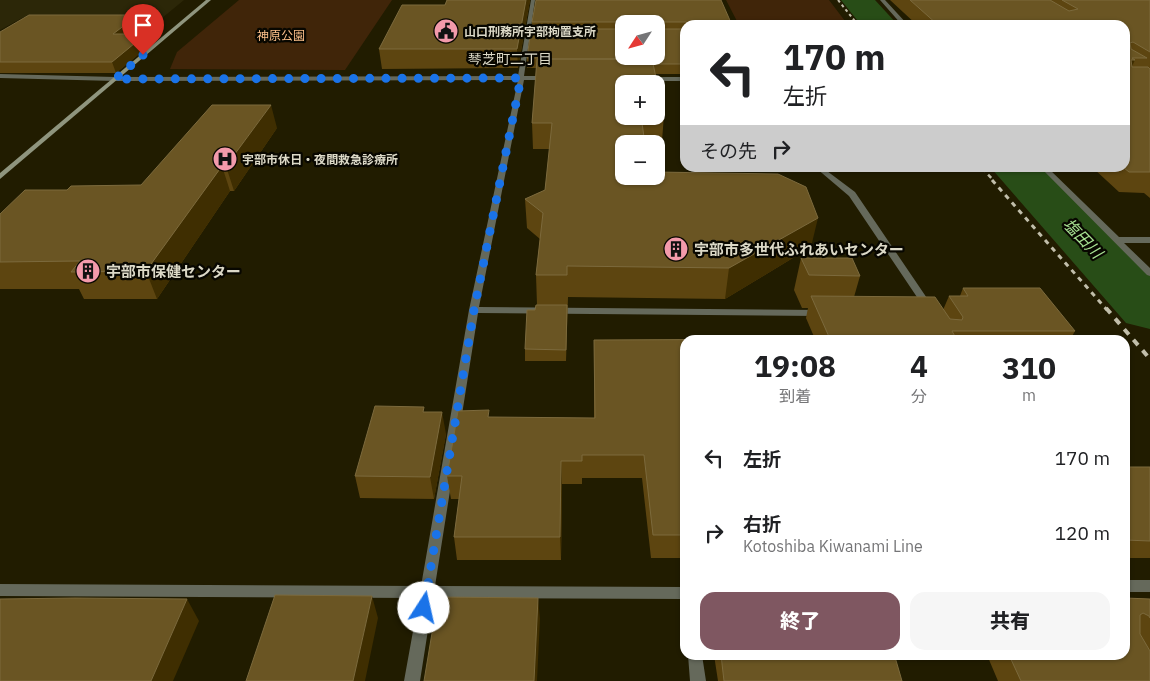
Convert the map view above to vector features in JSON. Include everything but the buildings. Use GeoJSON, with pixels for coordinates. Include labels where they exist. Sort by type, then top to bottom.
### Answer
{"type":"FeatureCollection","features":[{"type":"Feature","properties":{"kind":"main road"},"geometry":{"type":"LineString","coordinates":[[0,177],[209,0]]}},
{"type":"Feature","properties":{"kind":"street"},"geometry":{"type":"LineString","coordinates":[[412,681],[474,310],[521,78],[533,0],[542,1]]}},
{"type":"Feature","properties":{"kind":"street"},"geometry":{"type":"LineString","coordinates":[[882,0],[900,20]]}},
{"type":"Feature","properties":{"kind":"street"},"geometry":{"type":"LineString","coordinates":[[528,35],[537,35]]}},
{"type":"Feature","properties":{"kind":"street"},"geometry":{"type":"LineString","coordinates":[[0,76],[115,79],[560,78]]}},
{"type":"Feature","properties":{"kind":"street"},"geometry":{"type":"LineString","coordinates":[[665,79],[680,79]]}},
{"type":"Feature","properties":{"kind":"street"},"geometry":{"type":"LineString","coordinates":[[824,172],[852,194],[932,314],[922,314]]}},
{"type":"Feature","properties":{"kind":"street"},"geometry":{"type":"LineString","coordinates":[[1048,172],[1150,273]]}},
{"type":"Feature","properties":{"kind":"street"},"geometry":{"type":"LineString","coordinates":[[1118,240],[1150,240]]}},
{"type":"Feature","properties":{"kind":"street"},"geometry":{"type":"LineString","coordinates":[[474,310],[833,313]]}},
{"type":"Feature","properties":{"kind":"street"},"geometry":{"type":"LineString","coordinates":[[1130,586],[1150,586]]}},
{"type":"Feature","properties":{"kind":"street"},"geometry":{"type":"LineString","coordinates":[[0,590],[428,590],[680,593]]}},
{"type":"Feature","properties":{"kind":"street"},"geometry":{"type":"LineString","coordinates":[[696,660],[698,681]]}},
{"type":"Feature","properties":{"kind":"shaded area"},"geometry":{"type":"Polygon","coordinates":[[[0,0],[184,0],[162,18],[24,17],[0,30],[0,0]]]}},
{"type":"Feature","properties":{"kind":"green space","name":"神原公園"},"geometry":{"type":"Polygon","coordinates":[[[239,0],[392,0],[345,70],[170,69],[177,52],[239,0]]]}},
{"type":"Feature","properties":{"kind":"green space"},"geometry":{"type":"Polygon","coordinates":[[[726,0],[829,0],[844,20],[736,20],[726,0]]]}},
{"type":"Feature","properties":{"kind":"waterway","name":"塩田川"},"geometry":{"type":"LineString","coordinates":[[857,0],[875,20]]}},
{"type":"Feature","properties":{"kind":"waterway","name":"塩田川"},"geometry":{"type":"LineString","coordinates":[[1020,172],[1150,309]]}},
{"type":"Feature","properties":{"kind":"railway"},"geometry":{"type":"LineString","coordinates":[[838,0],[854,20]]}},
{"type":"Feature","properties":{"kind":"railway"},"geometry":{"type":"LineString","coordinates":[[986,172],[994,181]]}},
{"type":"Feature","properties":{"kind":"railway"},"geometry":{"type":"LineString","coordinates":[[992,180],[1107,310]]}},
{"type":"Feature","properties":{"kind":"railway"},"geometry":{"type":"LineString","coordinates":[[1106,308],[1129,335]]}},
{"type":"Feature","properties":{"kind":"railway"},"geometry":{"type":"LineString","coordinates":[[1130,336],[1150,359]]}},
{"type":"Feature","properties":{"kind":"place","name":"山口刑務所宇部拘置支所"},"geometry":{"type":"Point","coordinates":[446,31]}},
{"type":"Feature","properties":{"kind":"place","name":"宇部市休日・夜間救急診療所"},"geometry":{"type":"Point","coordinates":[225,159]}},
{"type":"Feature","properties":{"kind":"place","name":"宇部市多世代ふれあいセンター"},"geometry":{"type":"Point","coordinates":[676,249]}},
{"type":"Feature","properties":{"kind":"place","name":"宇部市保健センター"},"geometry":{"type":"Point","coordinates":[88,271]}},
{"type":"Feature","properties":{"kind":"district","name":"琴芝町二丁目"},"geometry":{"type":"Point","coordinates":[510,59]}},
{"type":"Feature","properties":{"kind":"route"},"geometry":{"type":"LineString","coordinates":[[143,55],[115,79],[521,78],[474,310],[424,608]]}}]}
